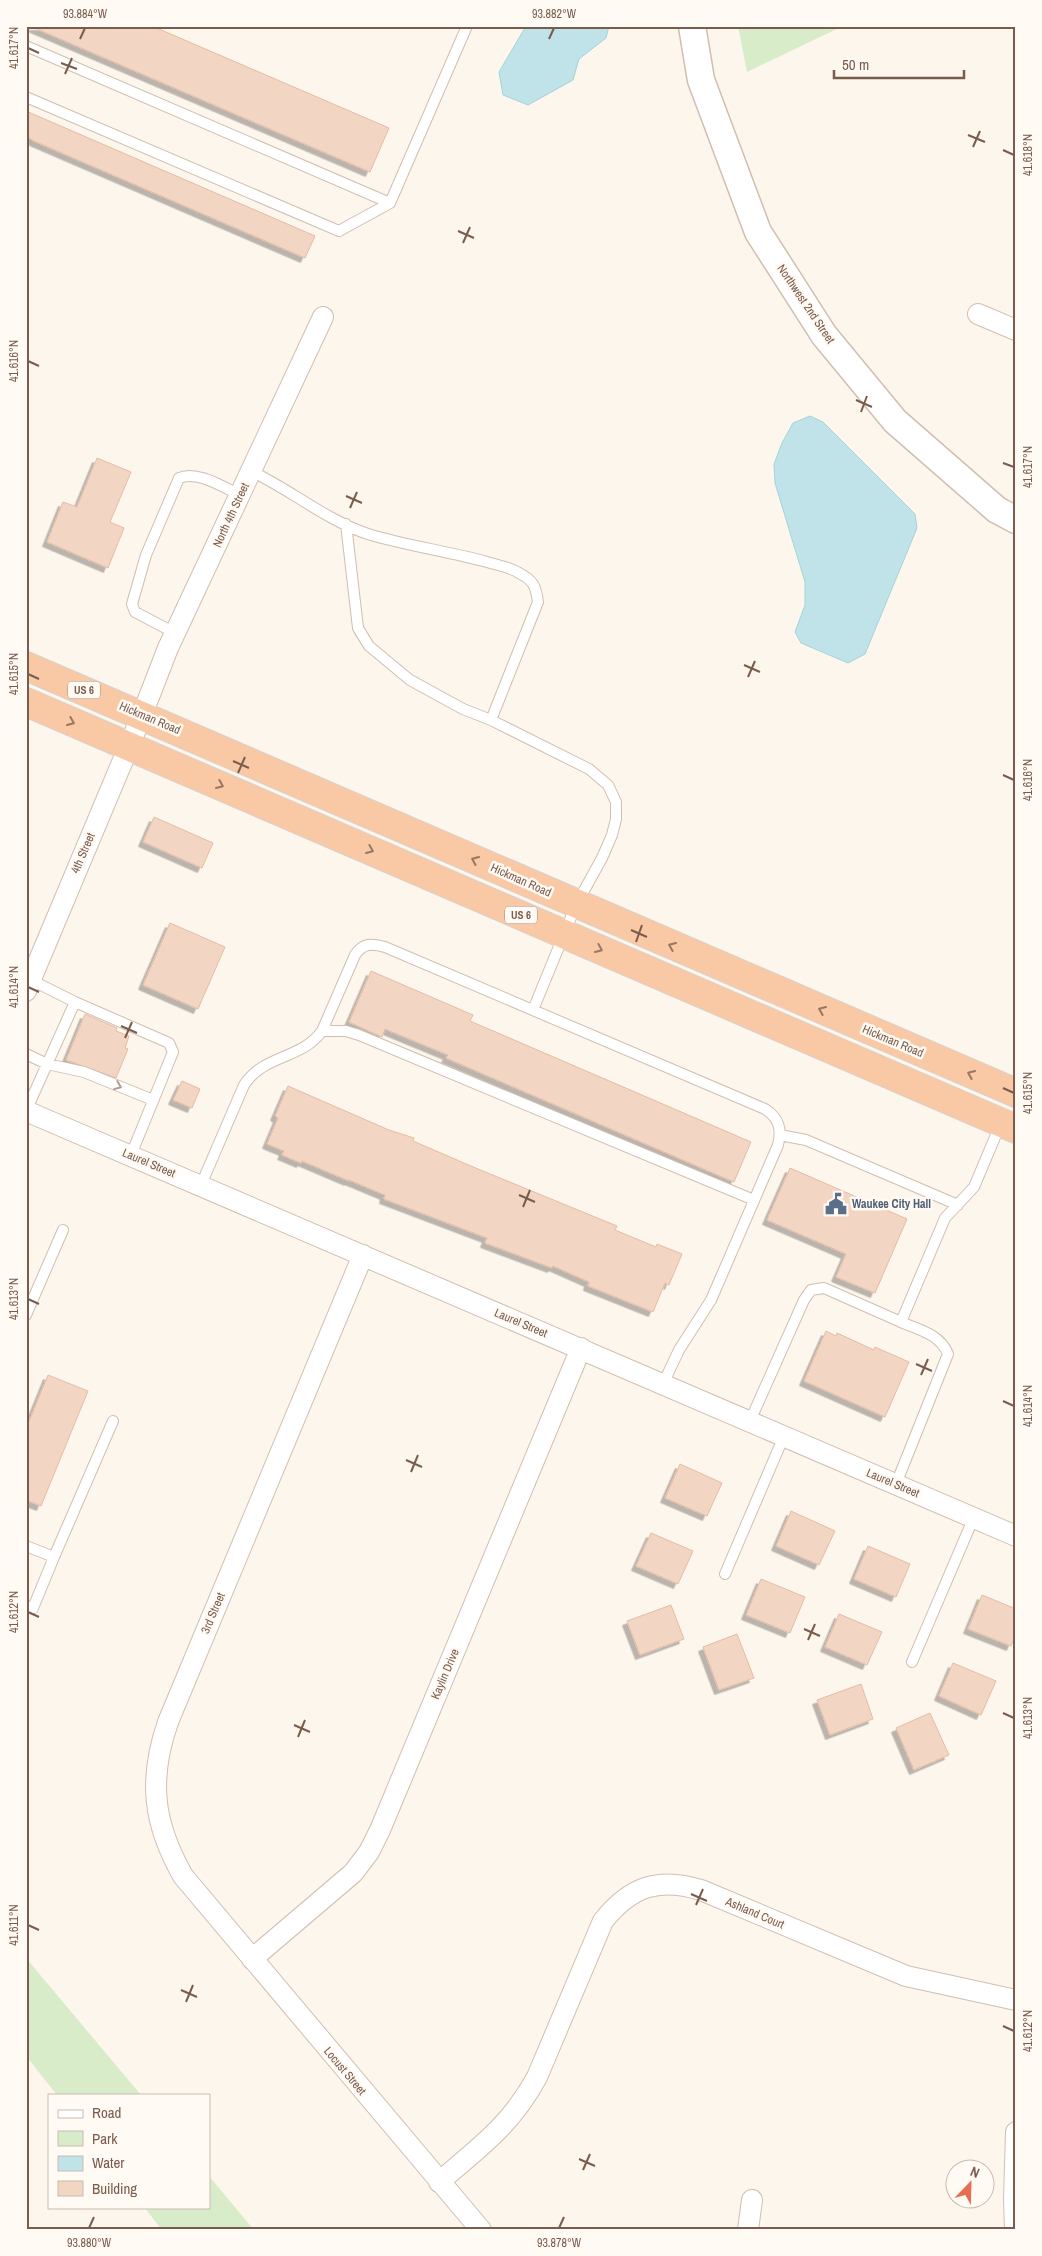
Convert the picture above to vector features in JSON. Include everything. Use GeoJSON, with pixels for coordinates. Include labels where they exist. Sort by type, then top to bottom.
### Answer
{"type":"FeatureCollection","features":[{"type":"Feature","properties":{"kind":"highway","name":"Hickman Road"},"geometry":{"type":"LineString","coordinates":[[26,666],[576,905],[1016,1093]]}},
{"type":"Feature","properties":{"kind":"highway","name":"US 6"},"geometry":{"type":"LineString","coordinates":[[26,702],[1008,1125]]}},
{"type":"Feature","properties":{"kind":"street","name":"Northwest 2nd Street"},"geometry":{"type":"LineString","coordinates":[[692,26],[701,80],[758,232],[824,335],[895,421],[997,510],[1016,520]]}},
{"type":"Feature","properties":{"kind":"street"},"geometry":{"type":"LineString","coordinates":[[978,314],[1016,330]]}},
{"type":"Feature","properties":{"kind":"street","name":"North 4th Street"},"geometry":{"type":"LineString","coordinates":[[142,715],[175,633],[323,317]]}},
{"type":"Feature","properties":{"kind":"street","name":"4th Street"},"geometry":{"type":"LineString","coordinates":[[28,986],[34,951],[142,715]]}},
{"type":"Feature","properties":{"kind":"street","name":"Laurel Street"},"geometry":{"type":"LineString","coordinates":[[26,1111],[1016,1536]]}},
{"type":"Feature","properties":{"kind":"street","name":"3rd Street"},"geometry":{"type":"LineString","coordinates":[[252,1960],[183,1876],[170,1853],[161,1828],[156,1803],[155,1774],[159,1748],[168,1722],[363,1255]]}},
{"type":"Feature","properties":{"kind":"street","name":"Kaylin Drive"},"geometry":{"type":"LineString","coordinates":[[252,1960],[337,1889],[353,1873],[368,1852],[380,1830],[581,1348]]}},
{"type":"Feature","properties":{"kind":"street","name":"Ashland Court"},"geometry":{"type":"LineString","coordinates":[[439,2182],[498,2131],[525,2099],[537,2077],[603,1921],[616,1905],[627,1897],[651,1886],[667,1884],[684,1885],[701,1890],[906,1976],[1016,2000]]}},
{"type":"Feature","properties":{"kind":"street","name":"Locust Street"},"geometry":{"type":"LineString","coordinates":[[252,1960],[481,2230]]}},
{"type":"Feature","properties":{"kind":"street"},"geometry":{"type":"LineString","coordinates":[[1015,2230],[1016,2132]]}},
{"type":"Feature","properties":{"kind":"street"},"geometry":{"type":"LineString","coordinates":[[748,2230],[752,2200]]}},
{"type":"Feature","properties":{"kind":"lane"},"geometry":{"type":"LineString","coordinates":[[26,97],[339,231],[390,203],[467,26]]}},
{"type":"Feature","properties":{"kind":"lane"},"geometry":{"type":"LineString","coordinates":[[26,46],[390,203]]}},
{"type":"Feature","properties":{"kind":"lane"},"geometry":{"type":"LineString","coordinates":[[251,471],[270,480],[309,505],[367,533],[517,571],[532,580],[536,588],[538,602],[492,720]]}},
{"type":"Feature","properties":{"kind":"lane"},"geometry":{"type":"LineString","coordinates":[[175,633],[136,612],[132,604],[146,555],[179,478],[184,476],[200,477],[240,495]]}},
{"type":"Feature","properties":{"kind":"lane"},"geometry":{"type":"LineString","coordinates":[[346,524],[358,628],[370,646],[410,680],[589,769],[608,785],[616,802],[616,819],[612,835],[602,858],[576,905],[533,1010]]}},
{"type":"Feature","properties":{"kind":"lane"},"geometry":{"type":"LineString","coordinates":[[201,1185],[244,1085],[258,1069],[304,1048],[316,1040],[322,1031],[355,955],[366,944],[385,946],[765,1109],[775,1116],[779,1124],[780,1135],[711,1300],[679,1350],[664,1384]]}},
{"type":"Feature","properties":{"kind":"lane"},"geometry":{"type":"LineString","coordinates":[[28,986],[75,1002],[169,1043],[174,1052],[131,1155]]}},
{"type":"Feature","properties":{"kind":"lane"},"geometry":{"type":"LineString","coordinates":[[26,1111],[75,1002]]}},
{"type":"Feature","properties":{"kind":"lane"},"geometry":{"type":"LineString","coordinates":[[322,1031],[346,1031],[359,1035],[754,1200]]}},
{"type":"Feature","properties":{"kind":"lane"},"geometry":{"type":"LineString","coordinates":[[26,1054],[47,1064],[84,1072],[153,1100]]}},
{"type":"Feature","properties":{"kind":"lane"},"geometry":{"type":"LineString","coordinates":[[901,1322],[945,1218],[974,1187],[1008,1125]]}},
{"type":"Feature","properties":{"kind":"lane"},"geometry":{"type":"LineString","coordinates":[[780,1135],[806,1140],[958,1205]]}},
{"type":"Feature","properties":{"kind":"lane"},"geometry":{"type":"LineString","coordinates":[[26,1315],[63,1230]]}},
{"type":"Feature","properties":{"kind":"lane"},"geometry":{"type":"LineString","coordinates":[[750,1422],[804,1300],[811,1290],[824,1288],[938,1338],[948,1354],[896,1484]]}},
{"type":"Feature","properties":{"kind":"lane"},"geometry":{"type":"LineString","coordinates":[[26,1606],[32,1608],[113,1421]]}},
{"type":"Feature","properties":{"kind":"lane"},"geometry":{"type":"LineString","coordinates":[[725,1574],[784,1436]]}},
{"type":"Feature","properties":{"kind":"lane"},"geometry":{"type":"LineString","coordinates":[[912,1662],[974,1518]]}},
{"type":"Feature","properties":{"kind":"lane"},"geometry":{"type":"LineString","coordinates":[[26,1546],[54,1557]]}},
{"type":"Feature","properties":{"kind":"green space"},"geometry":{"type":"Polygon","coordinates":[[[738,26],[843,26],[747,72],[738,26]]]}},
{"type":"Feature","properties":{"kind":"green space"},"geometry":{"type":"Polygon","coordinates":[[[26,1958],[140,2094],[56,2094],[26,2056],[26,1958]]]}},
{"type":"Feature","properties":{"kind":"green space"},"geometry":{"type":"Polygon","coordinates":[[[210,2177],[254,2230],[162,2230],[145,2208],[210,2208],[210,2177]]]}},
{"type":"Feature","properties":{"kind":"water"},"geometry":{"type":"Polygon","coordinates":[[[526,26],[609,26],[606,38],[579,59],[573,80],[528,105],[503,95],[499,72],[526,26]]]}},
{"type":"Feature","properties":{"kind":"water"},"geometry":{"type":"Polygon","coordinates":[[[810,416],[823,422],[915,514],[917,528],[865,654],[848,663],[801,643],[795,632],[805,605],[805,582],[775,483],[774,464],[782,443],[793,423],[810,416]]]}},
{"type":"Feature","properties":{"kind":"building"},"geometry":{"type":"Polygon","coordinates":[[[30,26],[152,26],[389,128],[370,172],[30,26]]]}},
{"type":"Feature","properties":{"kind":"building"},"geometry":{"type":"Polygon","coordinates":[[[26,111],[315,236],[305,258],[34,141],[26,136],[26,111]]]}},
{"type":"Feature","properties":{"kind":"building"},"geometry":{"type":"Polygon","coordinates":[[[97,458],[131,472],[110,522],[124,528],[108,568],[47,542],[63,502],[77,507],[97,458]]]}},
{"type":"Feature","properties":{"kind":"building"},"geometry":{"type":"Polygon","coordinates":[[[154,817],[213,843],[202,868],[143,842],[154,817]]]}},
{"type":"Feature","properties":{"kind":"building"},"geometry":{"type":"Polygon","coordinates":[[[170,923],[225,947],[198,1009],[143,985],[170,923]]]}},
{"type":"Feature","properties":{"kind":"building"},"geometry":{"type":"Polygon","coordinates":[[[371,971],[473,1015],[470,1021],[751,1142],[734,1182],[446,1058],[448,1055],[385,1029],[382,1037],[349,1022],[371,971]]]}},
{"type":"Feature","properties":{"kind":"building"},"geometry":{"type":"Polygon","coordinates":[[[85,1014],[117,1028],[116,1031],[129,1036],[125,1048],[128,1049],[116,1078],[66,1060],[85,1014]]]}},
{"type":"Feature","properties":{"kind":"building"},"geometry":{"type":"Polygon","coordinates":[[[182,1081],[200,1089],[192,1108],[173,1100],[182,1081]]]}},
{"type":"Feature","properties":{"kind":"building"},"geometry":{"type":"Polygon","coordinates":[[[288,1086],[389,1130],[414,1138],[413,1141],[478,1169],[617,1226],[615,1230],[656,1247],[657,1244],[682,1254],[669,1285],[665,1283],[653,1312],[588,1286],[589,1282],[553,1266],[552,1268],[485,1243],[487,1238],[384,1199],[385,1195],[302,1161],[301,1163],[282,1155],[284,1151],[267,1144],[278,1118],[275,1116],[288,1086]]]}},
{"type":"Feature","properties":{"kind":"building"},"geometry":{"type":"Polygon","coordinates":[[[790,1168],[907,1219],[875,1293],[836,1277],[846,1254],[767,1220],[790,1168]]]}},
{"type":"Feature","properties":{"kind":"building"},"geometry":{"type":"Polygon","coordinates":[[[826,1331],[836,1336],[837,1333],[874,1350],[875,1347],[909,1362],[885,1417],[804,1381],[826,1331]]]}},
{"type":"Feature","properties":{"kind":"building"},"geometry":{"type":"Polygon","coordinates":[[[48,1375],[88,1391],[41,1506],[26,1500],[26,1429],[48,1375]]]}},
{"type":"Feature","properties":{"kind":"building"},"geometry":{"type":"Polygon","coordinates":[[[680,1464],[722,1483],[707,1516],[665,1498],[680,1464]]]}},
{"type":"Feature","properties":{"kind":"building"},"geometry":{"type":"Polygon","coordinates":[[[791,1511],[835,1531],[819,1565],[776,1546],[791,1511]]]}},
{"type":"Feature","properties":{"kind":"building"},"geometry":{"type":"Polygon","coordinates":[[[651,1533],[693,1551],[678,1584],[636,1566],[651,1533]]]}},
{"type":"Feature","properties":{"kind":"building"},"geometry":{"type":"Polygon","coordinates":[[[868,1546],[910,1564],[896,1597],[854,1579],[868,1546]]]}},
{"type":"Feature","properties":{"kind":"building"},"geometry":{"type":"Polygon","coordinates":[[[761,1579],[805,1597],[790,1633],[746,1615],[761,1579]]]}},
{"type":"Feature","properties":{"kind":"building"},"geometry":{"type":"Polygon","coordinates":[[[982,1595],[1016,1609],[1016,1634],[1011,1646],[968,1629],[982,1595]]]}},
{"type":"Feature","properties":{"kind":"building"},"geometry":{"type":"Polygon","coordinates":[[[671,1605],[684,1639],[640,1655],[627,1621],[671,1605]]]}},
{"type":"Feature","properties":{"kind":"building"},"geometry":{"type":"Polygon","coordinates":[[[839,1614],[882,1632],[867,1665],[825,1647],[839,1614]]]}},
{"type":"Feature","properties":{"kind":"building"},"geometry":{"type":"Polygon","coordinates":[[[737,1634],[754,1678],[719,1690],[703,1647],[737,1634]]]}},
{"type":"Feature","properties":{"kind":"building"},"geometry":{"type":"Polygon","coordinates":[[[953,1663],[996,1681],[981,1715],[939,1696],[953,1663]]]}},
{"type":"Feature","properties":{"kind":"building"},"geometry":{"type":"Polygon","coordinates":[[[861,1684],[873,1719],[830,1735],[817,1700],[861,1684]]]}},
{"type":"Feature","properties":{"kind":"building"},"geometry":{"type":"Polygon","coordinates":[[[930,1713],[949,1755],[914,1770],[896,1728],[930,1713]]]}},
{"type":"Feature","properties":{"kind":"place","name":"Waukee City Hall"},"geometry":{"type":"Point","coordinates":[836,1204]}}]}
